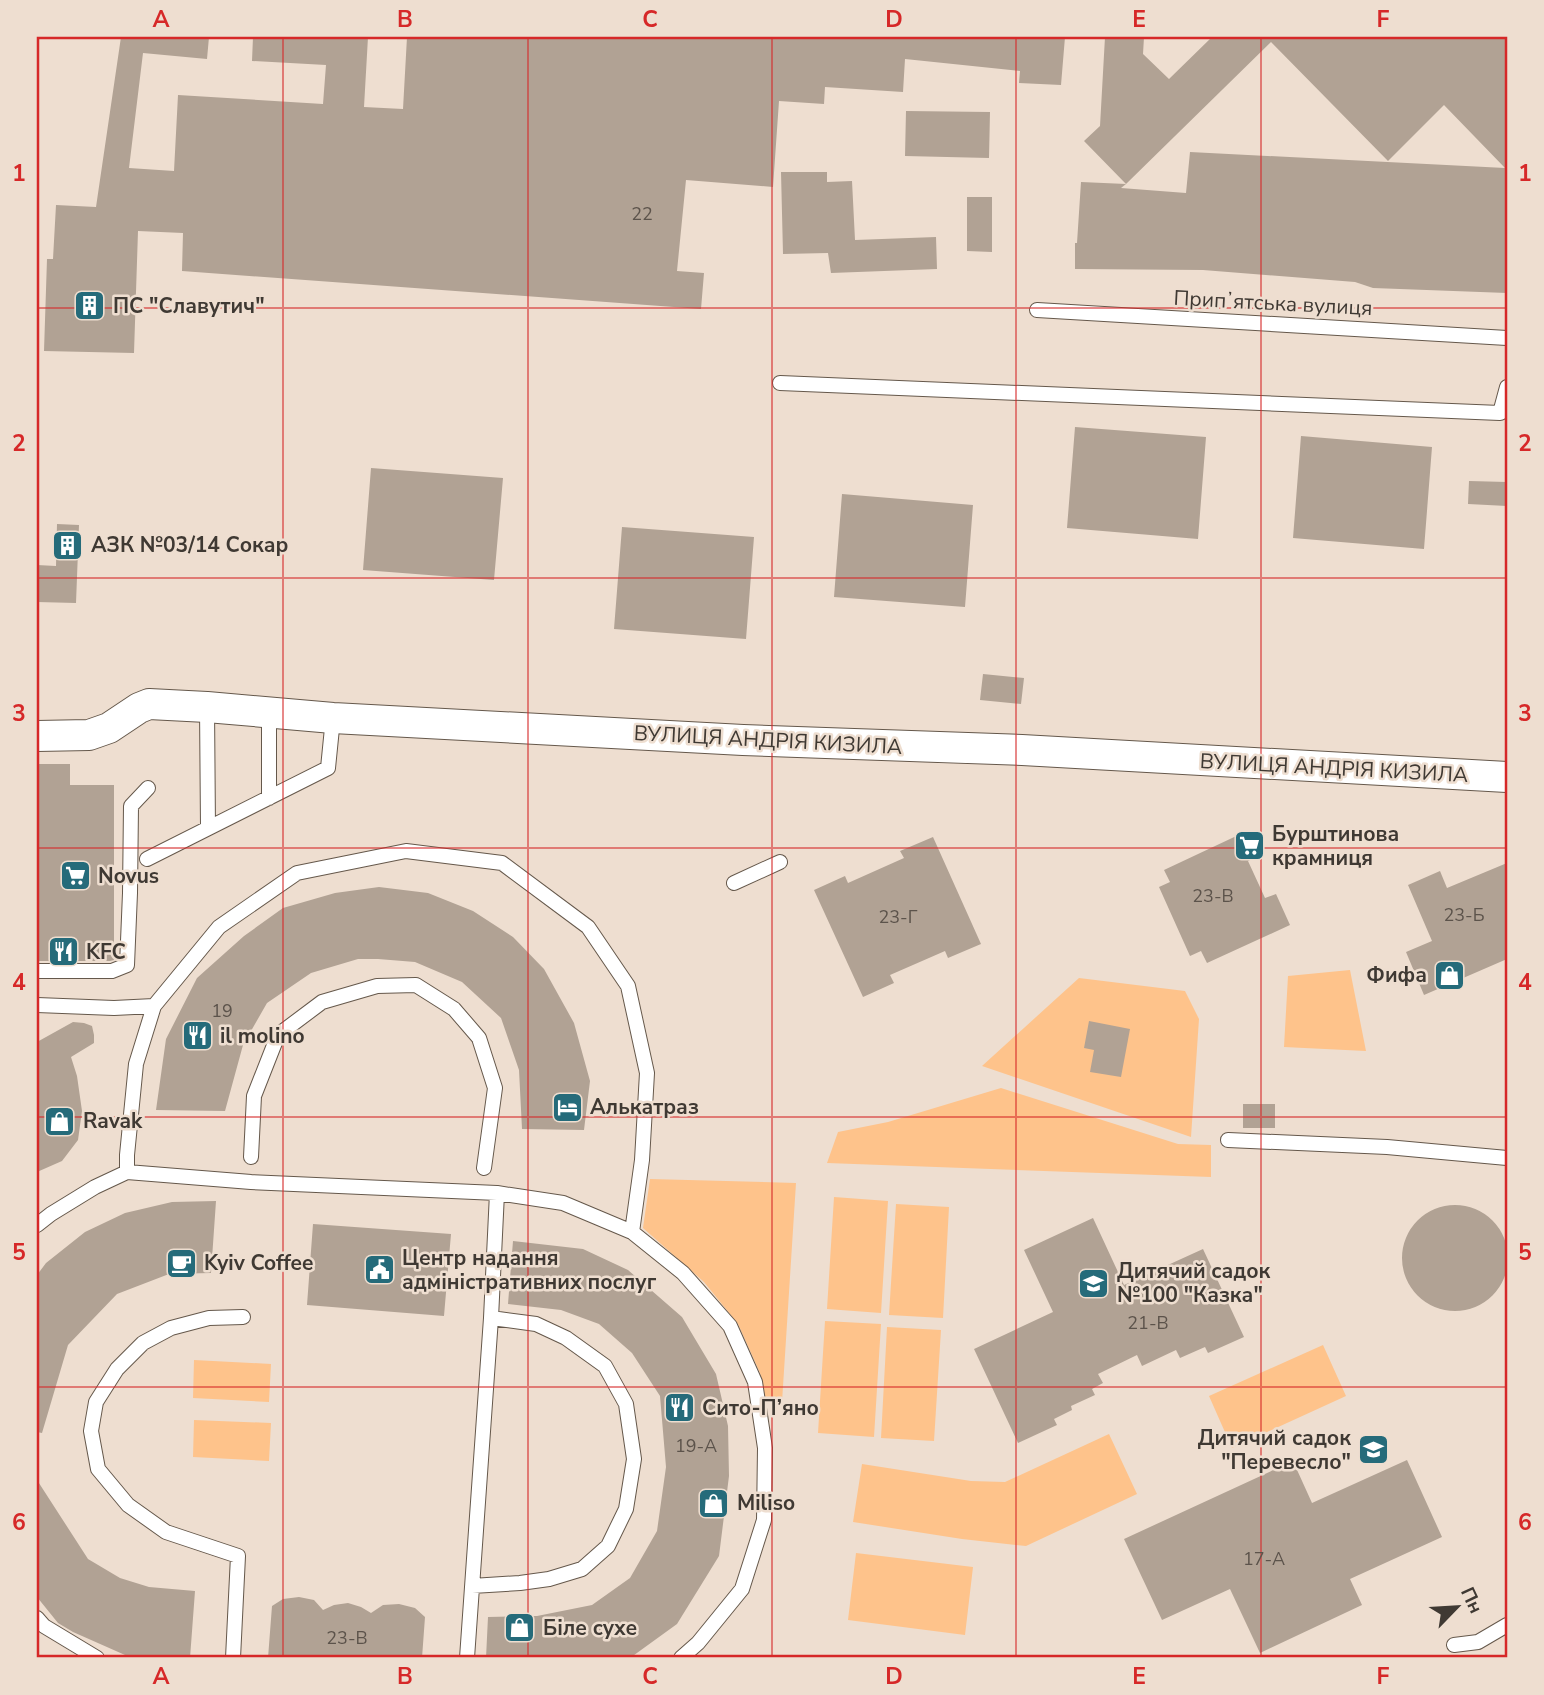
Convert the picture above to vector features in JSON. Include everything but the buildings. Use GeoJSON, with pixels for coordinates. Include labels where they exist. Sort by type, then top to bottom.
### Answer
{"type":"FeatureCollection","features":[{"type":"Feature","properties":{"kind":"street","name":"ВУЛИЦЯ АНДРІЯ КИЗИЛА"},"geometry":{"type":"LineString","coordinates":[[37,736],[89,735],[109,728],[149,704],[333,718],[743,740],[1022,750],[1507,777]]}},
{"type":"Feature","properties":{"kind":"lane","name":"Припʼятська вулиця"},"geometry":{"type":"LineString","coordinates":[[1037,310],[1507,338]]}},
{"type":"Feature","properties":{"kind":"lane"},"geometry":{"type":"LineString","coordinates":[[780,383],[1500,413],[1507,387]]}},
{"type":"Feature","properties":{"kind":"lane"},"geometry":{"type":"LineString","coordinates":[[207,707],[208,828]]}},
{"type":"Feature","properties":{"kind":"lane"},"geometry":{"type":"LineString","coordinates":[[268,798],[269,712]]}},
{"type":"Feature","properties":{"kind":"lane"},"geometry":{"type":"LineString","coordinates":[[147,859],[328,768],[333,718]]}},
{"type":"Feature","properties":{"kind":"lane"},"geometry":{"type":"LineString","coordinates":[[37,971],[112,971],[127,965],[131,806],[148,788]]}},
{"type":"Feature","properties":{"kind":"lane"},"geometry":{"type":"LineString","coordinates":[[127,1172],[136,1064],[154,1006],[219,926],[297,873],[405,851],[502,863],[588,927],[628,986],[647,1073],[642,1160],[632,1233]]}},
{"type":"Feature","properties":{"kind":"lane"},"geometry":{"type":"LineString","coordinates":[[734,883],[780,862]]}},
{"type":"Feature","properties":{"kind":"lane"},"geometry":{"type":"LineString","coordinates":[[251,1157],[254,1096],[278,1035],[322,1002],[377,986],[415,985],[454,1010],[479,1038],[495,1088],[484,1168]]}},
{"type":"Feature","properties":{"kind":"lane"},"geometry":{"type":"LineString","coordinates":[[37,1005],[114,1008],[154,1006]]}},
{"type":"Feature","properties":{"kind":"lane"},"geometry":{"type":"LineString","coordinates":[[1228,1140],[1387,1147],[1507,1158]]}},
{"type":"Feature","properties":{"kind":"lane"},"geometry":{"type":"LineString","coordinates":[[37,1225],[95,1187],[127,1172],[251,1182],[497,1193],[563,1203],[632,1233],[683,1273],[730,1326],[755,1382],[765,1448],[764,1520],[742,1589],[698,1643],[681,1658]]}},
{"type":"Feature","properties":{"kind":"lane"},"geometry":{"type":"LineString","coordinates":[[467,1658],[497,1193]]}},
{"type":"Feature","properties":{"kind":"lane"},"geometry":{"type":"LineString","coordinates":[[233,1658],[238,1556],[166,1532],[128,1504],[98,1469],[91,1432],[96,1402],[117,1369],[143,1343],[171,1328],[209,1318],[243,1317]]}},
{"type":"Feature","properties":{"kind":"lane"},"geometry":{"type":"LineString","coordinates":[[472,1586],[539,1580],[582,1569],[608,1546],[626,1510],[634,1459],[626,1404],[605,1366],[566,1338],[536,1324],[491,1318]]}},
{"type":"Feature","properties":{"kind":"lane"},"geometry":{"type":"LineString","coordinates":[[37,1618],[44,1626],[97,1658]]}},
{"type":"Feature","properties":{"kind":"lane"},"geometry":{"type":"LineString","coordinates":[[1454,1645],[1478,1642],[1507,1625]]}},
{"type":"Feature","properties":{"kind":"shaded area"},"geometry":{"type":"Polygon","coordinates":[[[1350,970],[1366,1051],[1284,1047],[1288,976],[1350,970]]]}},
{"type":"Feature","properties":{"kind":"shaded area"},"geometry":{"type":"Polygon","coordinates":[[[1079,978],[1185,991],[1199,1019],[1191,1137],[982,1066],[1079,978]]]}},
{"type":"Feature","properties":{"kind":"shaded area"},"geometry":{"type":"Polygon","coordinates":[[[1001,1088],[1178,1144],[1211,1145],[1211,1177],[827,1163],[838,1132],[888,1122],[1001,1088]]]}},
{"type":"Feature","properties":{"kind":"shaded area"},"geometry":{"type":"Polygon","coordinates":[[[650,1179],[796,1183],[782,1402],[765,1401],[760,1373],[738,1324],[704,1282],[643,1228],[650,1179]]]}},
{"type":"Feature","properties":{"kind":"shaded area"},"geometry":{"type":"Polygon","coordinates":[[[834,1197],[888,1201],[881,1313],[827,1309],[834,1197]]]}},
{"type":"Feature","properties":{"kind":"shaded area"},"geometry":{"type":"Polygon","coordinates":[[[896,1204],[949,1207],[943,1318],[889,1315],[896,1204]]]}},
{"type":"Feature","properties":{"kind":"shaded area"},"geometry":{"type":"Polygon","coordinates":[[[825,1321],[881,1324],[874,1437],[818,1433],[825,1321]]]}},
{"type":"Feature","properties":{"kind":"shaded area"},"geometry":{"type":"Polygon","coordinates":[[[887,1327],[941,1330],[934,1441],[881,1438],[887,1327]]]}},
{"type":"Feature","properties":{"kind":"shaded area"},"geometry":{"type":"Polygon","coordinates":[[[1323,1345],[1346,1396],[1232,1448],[1209,1396],[1323,1345]]]}},
{"type":"Feature","properties":{"kind":"shaded area"},"geometry":{"type":"Polygon","coordinates":[[[194,1360],[271,1364],[269,1402],[193,1398],[194,1360]]]}},
{"type":"Feature","properties":{"kind":"shaded area"},"geometry":{"type":"Polygon","coordinates":[[[194,1420],[271,1423],[269,1461],[193,1457],[194,1420]]]}},
{"type":"Feature","properties":{"kind":"shaded area"},"geometry":{"type":"Polygon","coordinates":[[[1109,1434],[1137,1494],[1026,1546],[853,1522],[862,1464],[971,1481],[1005,1482],[1109,1434]]]}},
{"type":"Feature","properties":{"kind":"shaded area"},"geometry":{"type":"Polygon","coordinates":[[[856,1553],[973,1567],[965,1635],[848,1620],[856,1553]]]}},
{"type":"Feature","properties":{"kind":"place","name":"ПС \"Славутич\""},"geometry":{"type":"Point","coordinates":[90,306]}},
{"type":"Feature","properties":{"kind":"place","name":"АЗК №03/14 Сокар"},"geometry":{"type":"Point","coordinates":[68,545]}},
{"type":"Feature","properties":{"kind":"place","name":"Бурштинова крамниця"},"geometry":{"type":"Point","coordinates":[1249,846]}},
{"type":"Feature","properties":{"kind":"place","name":"Novus"},"geometry":{"type":"Point","coordinates":[75,876]}},
{"type":"Feature","properties":{"kind":"place","name":"KFC"},"geometry":{"type":"Point","coordinates":[63,952]}},
{"type":"Feature","properties":{"kind":"place","name":"Фифа"},"geometry":{"type":"Point","coordinates":[1450,975]}},
{"type":"Feature","properties":{"kind":"place","name":"il molino"},"geometry":{"type":"Point","coordinates":[197,1036]}},
{"type":"Feature","properties":{"kind":"place","name":"Алькатраз"},"geometry":{"type":"Point","coordinates":[567,1107]}},
{"type":"Feature","properties":{"kind":"place","name":"Ravak"},"geometry":{"type":"Point","coordinates":[60,1121]}},
{"type":"Feature","properties":{"kind":"place","name":"Kyiv Coffee"},"geometry":{"type":"Point","coordinates":[181,1263]}},
{"type":"Feature","properties":{"kind":"place","name":"Центр надання адміністративних послуг"},"geometry":{"type":"Point","coordinates":[379,1270]}},
{"type":"Feature","properties":{"kind":"place","name":"Дитячий садок №100 \"Казка\""},"geometry":{"type":"Point","coordinates":[1094,1283]}},
{"type":"Feature","properties":{"kind":"place","name":"Сито-П’яно"},"geometry":{"type":"Point","coordinates":[679,1408]}},
{"type":"Feature","properties":{"kind":"place","name":"Дитячий садок \"Перевесло\""},"geometry":{"type":"Point","coordinates":[1374,1450]}},
{"type":"Feature","properties":{"kind":"place","name":"Miliso"},"geometry":{"type":"Point","coordinates":[714,1503]}},
{"type":"Feature","properties":{"kind":"place","name":"Біле сухе"},"geometry":{"type":"Point","coordinates":[520,1628]}}]}
